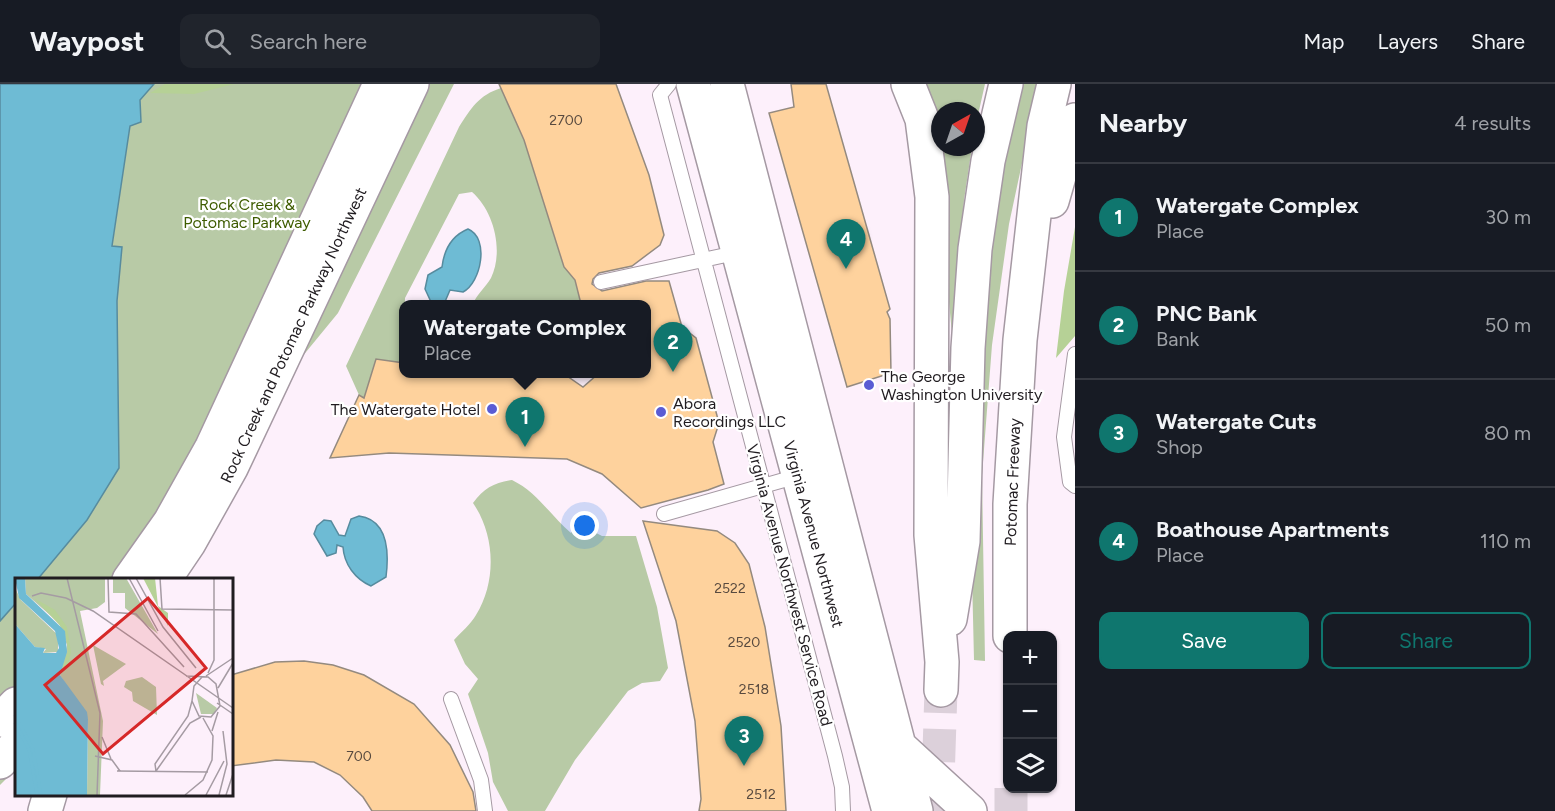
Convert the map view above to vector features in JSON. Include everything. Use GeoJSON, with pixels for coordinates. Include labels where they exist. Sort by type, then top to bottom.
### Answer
{"type":"FeatureCollection","features":[{"type":"Feature","properties":{"kind":"main road","name":"Rock Creek and Potomac Parkway Northwest"},"geometry":{"type":"LineString","coordinates":[[130,578],[170,522],[212,447],[380,84]]}},
{"type":"Feature","properties":{"kind":"main road","name":"Rock Creek and Potomac Parkway Northwest"},"geometry":{"type":"LineString","coordinates":[[165,578],[201,524],[231,468],[412,84]]}},
{"type":"Feature","properties":{"kind":"main road","name":"Virginia Avenue Northwest"},"geometry":{"type":"LineString","coordinates":[[693,84],[889,811]]}},
{"type":"Feature","properties":{"kind":"main road","name":"Virginia Avenue Northwest"},"geometry":{"type":"LineString","coordinates":[[727,84],[822,439],[855,585],[916,811]]}},
{"type":"Feature","properties":{"kind":"main road"},"geometry":{"type":"LineString","coordinates":[[908,84],[922,119],[932,197],[931,535],[942,676],[963,541],[966,380],[976,239],[988,160],[1006,84]]}},
{"type":"Feature","properties":{"kind":"main road"},"geometry":{"type":"LineString","coordinates":[[1026,293],[1044,126],[1054,84]]}},
{"type":"Feature","properties":{"kind":"main road"},"geometry":{"type":"LineString","coordinates":[[1026,293],[1075,120]]}},
{"type":"Feature","properties":{"kind":"main road","name":"Potomac Freeway"},"geometry":{"type":"LineString","coordinates":[[1010,631],[1014,422],[1026,293]]}},
{"type":"Feature","properties":{"kind":"main road"},"geometry":{"type":"LineString","coordinates":[[0,720],[15,705]]}},
{"type":"Feature","properties":{"kind":"main road"},"geometry":{"type":"LineString","coordinates":[[898,745],[970,811]]}},
{"type":"Feature","properties":{"kind":"main road"},"geometry":{"type":"LineString","coordinates":[[0,762],[15,746]]}},
{"type":"Feature","properties":{"kind":"main road"},"geometry":{"type":"LineString","coordinates":[[45,811],[50,796]]}},
{"type":"Feature","properties":{"kind":"lane","name":"Virginia Avenue Northwest Service Road"},"geometry":{"type":"LineString","coordinates":[[669,84],[660,95],[837,764],[843,811]]}},
{"type":"Feature","properties":{"kind":"lane"},"geometry":{"type":"LineString","coordinates":[[601,282],[740,252]]}},
{"type":"Feature","properties":{"kind":"lane"},"geometry":{"type":"LineString","coordinates":[[1075,354],[1065,437],[1070,482],[1075,486]]}},
{"type":"Feature","properties":{"kind":"lane"},"geometry":{"type":"LineString","coordinates":[[664,514],[798,476]]}},
{"type":"Feature","properties":{"kind":"lane"},"geometry":{"type":"LineString","coordinates":[[450,699],[481,780],[485,811]]}},
{"type":"Feature","properties":{"kind":"green space","name":"Rock Creek & Potomac Parkway"},"geometry":{"type":"Polygon","coordinates":[[[154,84],[454,84],[338,313],[297,363],[180,578],[39,578],[87,520],[119,468],[117,301],[122,247],[112,247],[130,126],[141,120],[140,100],[154,84]]]}},
{"type":"Feature","properties":{"kind":"green space"},"geometry":{"type":"Polygon","coordinates":[[[165,84],[234,84],[194,94],[150,93],[165,84]]]}},
{"type":"Feature","properties":{"kind":"green space"},"geometry":{"type":"Polygon","coordinates":[[[921,84],[985,84],[981,102],[931,102],[931,115],[921,84]]]}},
{"type":"Feature","properties":{"kind":"green space"},"geometry":{"type":"Polygon","coordinates":[[[1017,84],[1039,84],[1009,224],[992,345],[982,475],[985,661],[974,660],[972,575],[985,275],[1017,84]]]}},
{"type":"Feature","properties":{"kind":"green space"},"geometry":{"type":"Polygon","coordinates":[[[501,88],[524,140],[564,267],[575,280],[580,300],[475,300],[491,278],[497,256],[497,244],[491,220],[480,200],[472,192],[459,194],[405,300],[399,300],[399,362],[376,359],[364,398],[359,395],[346,366],[459,127],[476,103],[501,88]]]}},
{"type":"Feature","properties":{"kind":"green space"},"geometry":{"type":"Polygon","coordinates":[[[940,156],[971,156],[964,200],[954,356],[947,280],[940,156]]]}},
{"type":"Feature","properties":{"kind":"green space"},"geometry":{"type":"Polygon","coordinates":[[[1075,227],[1075,336],[1056,358],[1064,291],[1075,227]]]}},
{"type":"Feature","properties":{"kind":"green space"},"geometry":{"type":"Polygon","coordinates":[[[512,480],[536,497],[571,533],[577,523],[602,536],[636,536],[657,607],[668,668],[660,681],[642,683],[628,691],[575,760],[545,811],[508,811],[493,782],[488,753],[468,694],[478,679],[465,664],[454,640],[469,625],[483,602],[490,573],[491,558],[486,529],[473,503],[490,487],[512,480]]]}},
{"type":"Feature","properties":{"kind":"green space"},"geometry":{"type":"Polygon","coordinates":[[[15,604],[15,770],[0,785],[0,621],[15,604]]]}},
{"type":"Feature","properties":{"kind":"water"},"geometry":{"type":"Polygon","coordinates":[[[0,84],[154,84],[140,100],[141,122],[130,126],[112,246],[122,247],[117,301],[119,468],[87,520],[39,578],[15,578],[15,604],[0,621],[0,84]]]}},
{"type":"Feature","properties":{"kind":"water"},"geometry":{"type":"Polygon","coordinates":[[[468,229],[479,241],[480,260],[474,280],[463,292],[450,290],[446,300],[430,300],[425,289],[428,275],[442,267],[449,244],[468,229]]]}},
{"type":"Feature","properties":{"kind":"water"},"geometry":{"type":"Polygon","coordinates":[[[359,516],[376,524],[382,531],[387,548],[386,577],[371,586],[351,570],[343,547],[337,545],[336,553],[327,556],[314,534],[317,526],[324,520],[331,521],[339,535],[345,536],[351,519],[359,516]]]}},
{"type":"Feature","properties":{"kind":"building"},"geometry":{"type":"Polygon","coordinates":[[[499,84],[616,84],[649,175],[664,235],[660,245],[632,266],[599,273],[593,279],[592,284],[602,291],[646,281],[669,281],[682,327],[696,338],[719,423],[713,442],[724,484],[641,508],[602,474],[567,459],[389,453],[330,458],[359,395],[364,398],[376,359],[399,362],[399,378],[570,378],[583,387],[593,378],[651,378],[651,300],[580,300],[575,280],[564,267],[524,140],[499,84]]]}},
{"type":"Feature","properties":{"kind":"building"},"geometry":{"type":"Polygon","coordinates":[[[791,84],[826,84],[890,309],[887,312],[890,319],[891,373],[847,387],[769,113],[794,107],[791,84]]]}},
{"type":"Feature","properties":{"kind":"building"},"geometry":{"type":"Polygon","coordinates":[[[643,521],[717,531],[735,543],[749,564],[765,627],[781,726],[786,811],[699,811],[701,799],[695,721],[676,621],[643,521]]]}},
{"type":"Feature","properties":{"kind":"building"},"geometry":{"type":"Polygon","coordinates":[[[304,661],[333,665],[364,675],[414,704],[450,745],[473,792],[476,811],[372,811],[363,797],[340,775],[314,762],[276,760],[232,766],[232,675],[275,662],[304,661]]]}},
{"type":"Feature","properties":{"kind":"tunnel"},"geometry":{"type":"LineString","coordinates":[[937,811],[941,690]]}},
{"type":"Feature","properties":{"kind":"tunnel"},"geometry":{"type":"LineString","coordinates":[[1011,793],[1011,811]]}},
{"type":"Feature","properties":{"kind":"place","name":"Boathouse Apartments"},"geometry":{"type":"Point","coordinates":[846,269]}},
{"type":"Feature","properties":{"kind":"place","name":"PNC Bank"},"geometry":{"type":"Point","coordinates":[673,372]}},
{"type":"Feature","properties":{"kind":"place","name":"The George Washington University"},"geometry":{"type":"Point","coordinates":[869,385]}},
{"type":"Feature","properties":{"kind":"place","name":"The Watergate Hotel"},"geometry":{"type":"Point","coordinates":[492,409]}},
{"type":"Feature","properties":{"kind":"place","name":"Abora Recordings LLC"},"geometry":{"type":"Point","coordinates":[661,412]}},
{"type":"Feature","properties":{"kind":"place","name":"Watergate Complex"},"geometry":{"type":"Point","coordinates":[525,447]}},
{"type":"Feature","properties":{"kind":"place","name":"Watergate Cuts"},"geometry":{"type":"Point","coordinates":[744,766]}}]}
